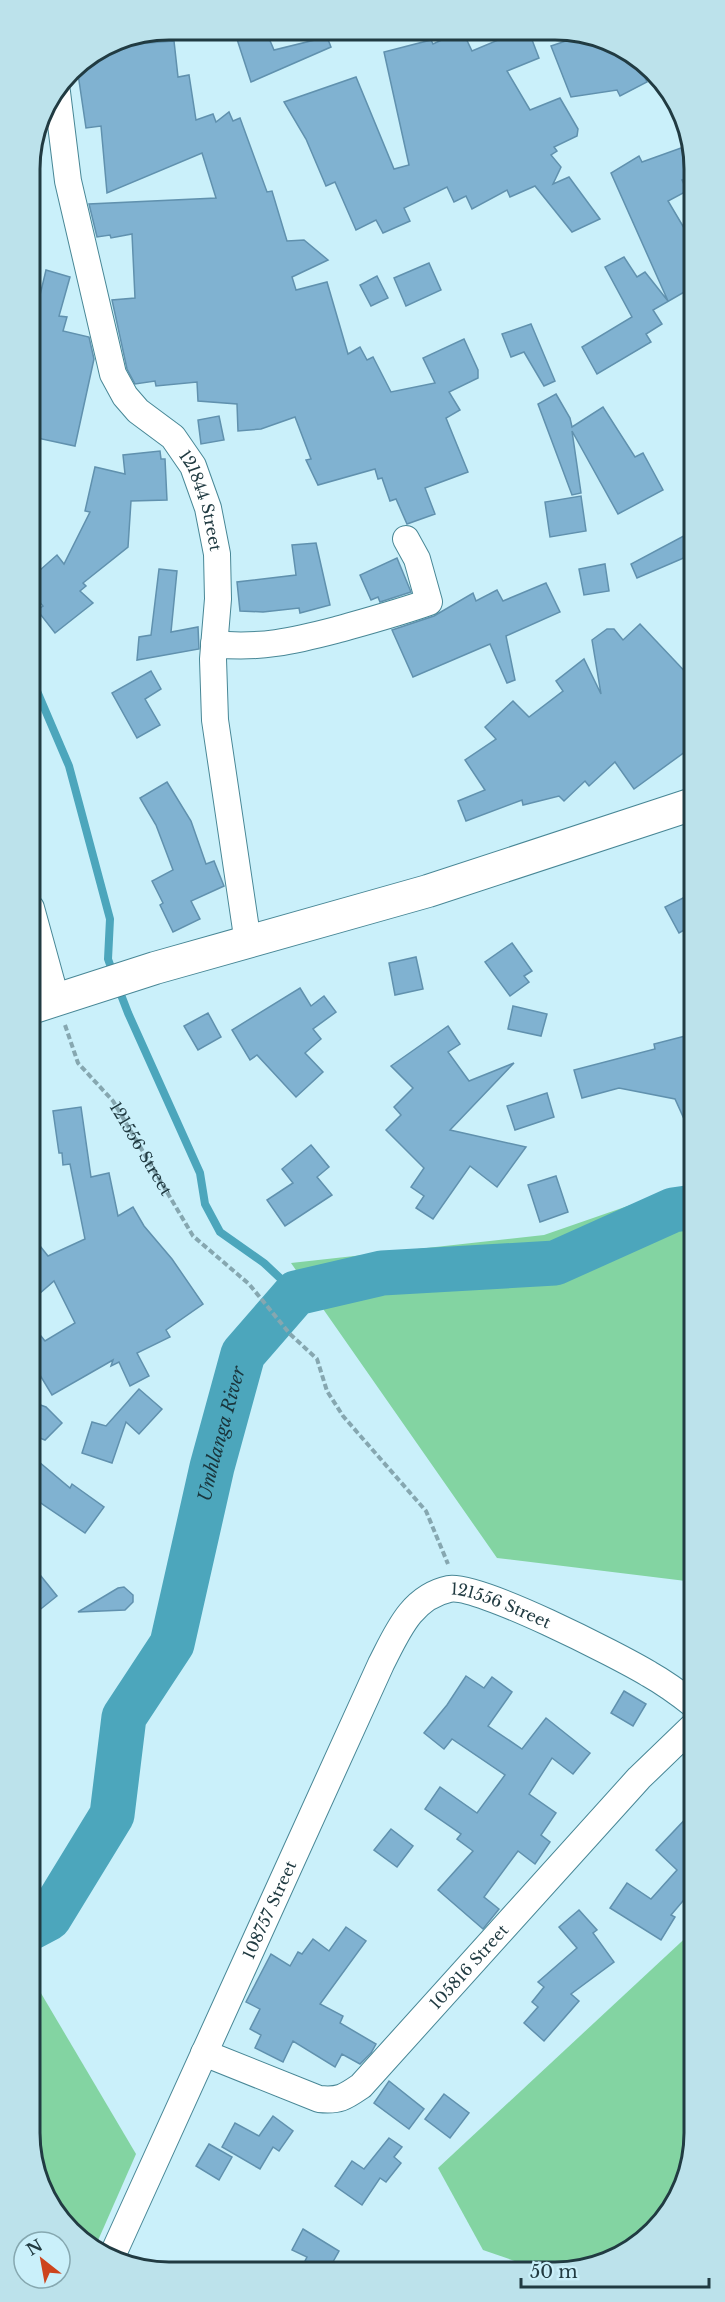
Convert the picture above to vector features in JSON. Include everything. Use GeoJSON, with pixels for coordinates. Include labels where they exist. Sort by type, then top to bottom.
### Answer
{"type":"FeatureCollection","features":[{"type":"Feature","properties":{"kind":"street","name":"121844 Street"},"geometry":{"type":"LineString","coordinates":[[58,104],[68,181],[113,374],[125,396],[138,411],[173,437],[193,466],[208,508],[217,554],[218,599],[214,644],[215,720],[248,944]]}},
{"type":"Feature","properties":{"kind":"street"},"geometry":{"type":"LineString","coordinates":[[214,644],[276,645],[314,637],[429,602],[417,559],[406,539]]}},
{"type":"Feature","properties":{"kind":"street"},"geometry":{"type":"LineString","coordinates":[[41,943],[56,1000],[155,968],[248,944],[428,891],[684,807]]}},
{"type":"Feature","properties":{"kind":"street","name":"121556 Street"},"geometry":{"type":"LineString","coordinates":[[451,1588],[514,1608],[604,1650],[651,1675],[684,1698]]}},
{"type":"Feature","properties":{"kind":"street","name":"108757 Street"},"geometry":{"type":"LineString","coordinates":[[115,2249],[396,1634],[419,1602],[451,1588]]}},
{"type":"Feature","properties":{"kind":"street","name":"105816 Street"},"geometry":{"type":"LineString","coordinates":[[204,2053],[319,2099],[335,2101],[362,2086],[639,1778],[684,1735]]}},
{"type":"Feature","properties":{"kind":"path","name":"121556 Street"},"geometry":{"type":"LineString","coordinates":[[56,1000],[78,1063],[113,1101],[193,1236],[249,1284],[290,1334],[317,1359],[327,1391],[343,1416],[426,1511],[443,1548],[453,1579],[451,1588]]}},
{"type":"Feature","properties":{"kind":"green space"},"geometry":{"type":"Polygon","coordinates":[[[684,1186],[684,1581],[497,1558],[291,1263],[544,1235],[684,1186]]]}},
{"type":"Feature","properties":{"kind":"green space"},"geometry":{"type":"Polygon","coordinates":[[[684,1939],[684,2141],[682,2158],[675,2182],[663,2204],[647,2224],[620,2244],[589,2257],[556,2262],[518,2262],[483,2250],[438,2168],[684,1939]]]}},
{"type":"Feature","properties":{"kind":"green space"},"geometry":{"type":"Polygon","coordinates":[[[40,1992],[136,2154],[98,2240],[84,2230],[67,2211],[50,2182],[43,2158],[40,2133],[40,1992]]]}},
{"type":"Feature","properties":{"kind":"building"},"geometry":{"type":"Polygon","coordinates":[[[430,40],[433,44],[441,40],[467,40],[472,51],[498,40],[532,40],[539,58],[507,71],[530,110],[560,98],[578,129],[577,136],[554,147],[557,151],[551,155],[561,167],[553,184],[569,177],[600,219],[572,232],[535,186],[510,197],[507,190],[472,209],[466,196],[454,202],[447,187],[404,208],[410,221],[383,233],[376,220],[356,230],[335,182],[326,186],[306,139],[284,102],[356,77],[394,169],[409,165],[384,52],[430,40]]]}},
{"type":"Feature","properties":{"kind":"building"},"geometry":{"type":"Polygon","coordinates":[[[174,41],[178,77],[189,75],[196,120],[213,114],[216,122],[229,112],[233,121],[240,118],[267,192],[272,191],[287,241],[304,240],[328,260],[292,277],[296,290],[327,282],[348,354],[360,347],[367,360],[373,357],[391,392],[435,383],[423,358],[464,339],[478,370],[478,378],[449,392],[460,410],[446,418],[468,472],[425,488],[435,514],[407,524],[396,499],[390,501],[382,478],[378,479],[375,469],[318,485],[306,460],[311,459],[295,417],[261,429],[238,431],[237,404],[198,401],[197,382],[156,386],[155,381],[135,384],[127,369],[112,300],[135,298],[132,234],[111,238],[110,235],[97,237],[89,204],[216,198],[202,153],[107,193],[101,126],[86,128],[79,77],[84,72],[112,54],[128,47],[174,41]]]}},
{"type":"Feature","properties":{"kind":"building"},"geometry":{"type":"Polygon","coordinates":[[[238,41],[270,41],[274,50],[312,41],[328,41],[331,47],[251,82],[238,41]]]}},
{"type":"Feature","properties":{"kind":"building"},"geometry":{"type":"Polygon","coordinates":[[[565,41],[597,47],[634,67],[644,75],[647,82],[620,96],[617,90],[571,97],[551,46],[565,41]]]}},
{"type":"Feature","properties":{"kind":"building"},"geometry":{"type":"Polygon","coordinates":[[[682,147],[684,193],[668,201],[684,228],[684,292],[653,310],[662,324],[646,334],[651,342],[597,374],[582,347],[632,317],[605,267],[624,257],[637,277],[645,272],[668,301],[611,173],[639,156],[642,162],[682,147]]]}},
{"type":"Feature","properties":{"kind":"building"},"geometry":{"type":"Polygon","coordinates":[[[429,263],[441,290],[406,306],[394,278],[429,263]]]}},
{"type":"Feature","properties":{"kind":"building"},"geometry":{"type":"Polygon","coordinates":[[[46,270],[70,277],[59,316],[67,317],[63,331],[89,337],[94,359],[75,446],[41,439],[41,291],[46,270]]]}},
{"type":"Feature","properties":{"kind":"building"},"geometry":{"type":"Polygon","coordinates":[[[377,276],[388,298],[371,306],[360,285],[377,276]]]}},
{"type":"Feature","properties":{"kind":"building"},"geometry":{"type":"Polygon","coordinates":[[[531,324],[555,381],[544,386],[524,352],[511,357],[502,334],[531,324]]]}},
{"type":"Feature","properties":{"kind":"building"},"geometry":{"type":"Polygon","coordinates":[[[556,394],[570,418],[572,427],[603,407],[635,457],[643,453],[663,490],[618,514],[572,431],[581,493],[572,495],[538,404],[556,394]]]}},
{"type":"Feature","properties":{"kind":"building"},"geometry":{"type":"Polygon","coordinates":[[[219,416],[224,440],[201,444],[198,420],[219,416]]]}},
{"type":"Feature","properties":{"kind":"building"},"geometry":{"type":"Polygon","coordinates":[[[160,451],[161,459],[165,459],[167,500],[131,501],[128,547],[83,583],[86,586],[80,591],[93,603],[55,633],[41,615],[43,606],[41,603],[41,569],[57,555],[64,564],[90,512],[85,511],[95,467],[125,474],[123,455],[160,451]]]}},
{"type":"Feature","properties":{"kind":"building"},"geometry":{"type":"Polygon","coordinates":[[[581,496],[586,531],[550,537],[545,502],[581,496]]]}},
{"type":"Feature","properties":{"kind":"building"},"geometry":{"type":"Polygon","coordinates":[[[684,536],[684,558],[637,578],[631,564],[684,536]]]}},
{"type":"Feature","properties":{"kind":"building"},"geometry":{"type":"Polygon","coordinates":[[[316,543],[330,605],[300,613],[299,608],[263,612],[240,611],[237,582],[296,575],[292,545],[316,543]]]}},
{"type":"Feature","properties":{"kind":"building"},"geometry":{"type":"Polygon","coordinates":[[[397,558],[411,592],[380,602],[378,597],[371,600],[360,575],[397,558]]]}},
{"type":"Feature","properties":{"kind":"building"},"geometry":{"type":"Polygon","coordinates":[[[605,564],[609,591],[584,595],[579,569],[605,564]]]}},
{"type":"Feature","properties":{"kind":"building"},"geometry":{"type":"Polygon","coordinates":[[[159,569],[177,571],[171,632],[198,627],[199,649],[137,660],[139,637],[151,635],[159,569]]]}},
{"type":"Feature","properties":{"kind":"building"},"geometry":{"type":"Polygon","coordinates":[[[546,583],[560,612],[506,636],[515,680],[507,683],[490,644],[413,677],[392,630],[434,616],[473,593],[476,601],[497,590],[503,601],[546,583]]]}},
{"type":"Feature","properties":{"kind":"building"},"geometry":{"type":"Polygon","coordinates":[[[640,624],[684,670],[684,753],[634,789],[615,762],[589,786],[585,781],[564,801],[559,796],[523,805],[522,800],[466,821],[458,801],[485,790],[465,760],[496,739],[485,727],[513,701],[529,717],[563,691],[556,681],[584,659],[601,694],[592,640],[607,629],[614,629],[623,640],[640,624]]]}},
{"type":"Feature","properties":{"kind":"building"},"geometry":{"type":"Polygon","coordinates":[[[151,671],[161,689],[145,699],[160,725],[137,738],[112,693],[151,671]]]}},
{"type":"Feature","properties":{"kind":"building"},"geometry":{"type":"Polygon","coordinates":[[[167,782],[191,821],[206,864],[214,861],[224,886],[191,901],[200,919],[173,932],[152,881],[173,870],[156,825],[140,798],[167,782]]]}},
{"type":"Feature","properties":{"kind":"building"},"geometry":{"type":"Polygon","coordinates":[[[684,898],[684,930],[679,933],[665,907],[684,898]]]}},
{"type":"Feature","properties":{"kind":"building"},"geometry":{"type":"Polygon","coordinates":[[[512,943],[532,971],[524,976],[529,982],[510,996],[485,962],[512,943]]]}},
{"type":"Feature","properties":{"kind":"building"},"geometry":{"type":"Polygon","coordinates":[[[416,957],[423,989],[395,995],[389,963],[416,957]]]}},
{"type":"Feature","properties":{"kind":"building"},"geometry":{"type":"Polygon","coordinates":[[[300,988],[311,1006],[324,996],[336,1012],[313,1029],[321,1039],[305,1053],[323,1072],[296,1097],[257,1055],[250,1060],[232,1030],[300,988]]]}},
{"type":"Feature","properties":{"kind":"building"},"geometry":{"type":"Polygon","coordinates":[[[513,1006],[547,1014],[541,1036],[508,1029],[513,1006]]]}},
{"type":"Feature","properties":{"kind":"building"},"geometry":{"type":"Polygon","coordinates":[[[208,1013],[221,1037],[198,1050],[184,1026],[208,1013]]]}},
{"type":"Feature","properties":{"kind":"building"},"geometry":{"type":"Polygon","coordinates":[[[448,1026],[460,1044],[448,1052],[469,1081],[514,1063],[450,1130],[526,1147],[497,1187],[470,1166],[433,1219],[416,1208],[424,1196],[411,1187],[424,1168],[386,1130],[401,1115],[394,1107],[413,1088],[391,1066],[448,1026]]]}},
{"type":"Feature","properties":{"kind":"building"},"geometry":{"type":"Polygon","coordinates":[[[684,1036],[684,1119],[675,1099],[619,1088],[582,1098],[574,1070],[655,1049],[654,1044],[684,1036]]]}},
{"type":"Feature","properties":{"kind":"building"},"geometry":{"type":"Polygon","coordinates":[[[547,1093],[554,1117],[515,1130],[507,1106],[547,1093]]]}},
{"type":"Feature","properties":{"kind":"building"},"geometry":{"type":"Polygon","coordinates":[[[81,1107],[91,1177],[109,1173],[118,1216],[133,1207],[144,1226],[172,1259],[203,1304],[166,1330],[170,1337],[137,1353],[149,1376],[130,1386],[119,1362],[111,1366],[113,1360],[52,1395],[40,1376],[40,1335],[45,1341],[75,1323],[54,1281],[40,1293],[40,1247],[48,1256],[85,1239],[70,1164],[63,1165],[62,1153],[59,1153],[53,1111],[81,1107]]]}},
{"type":"Feature","properties":{"kind":"building"},"geometry":{"type":"Polygon","coordinates":[[[311,1145],[329,1167],[317,1177],[332,1195],[285,1226],[267,1200],[293,1183],[282,1169],[311,1145]]]}},
{"type":"Feature","properties":{"kind":"building"},"geometry":{"type":"Polygon","coordinates":[[[556,1176],[568,1212],[540,1222],[528,1185],[556,1176]]]}},
{"type":"Feature","properties":{"kind":"building"},"geometry":{"type":"Polygon","coordinates":[[[139,1389],[162,1409],[139,1434],[126,1422],[112,1463],[82,1453],[92,1422],[106,1426],[139,1389]]]}},
{"type":"Feature","properties":{"kind":"building"},"geometry":{"type":"Polygon","coordinates":[[[40,1405],[46,1407],[62,1423],[45,1440],[40,1438],[40,1405]]]}},
{"type":"Feature","properties":{"kind":"building"},"geometry":{"type":"Polygon","coordinates":[[[40,1463],[70,1488],[72,1484],[104,1507],[85,1533],[40,1503],[40,1463]]]}},
{"type":"Feature","properties":{"kind":"building"},"geometry":{"type":"Polygon","coordinates":[[[40,1575],[57,1596],[40,1609],[40,1575]]]}},
{"type":"Feature","properties":{"kind":"building"},"geometry":{"type":"Polygon","coordinates":[[[124,1587],[133,1595],[133,1602],[125,1610],[78,1612],[118,1588],[124,1587]]]}},
{"type":"Feature","properties":{"kind":"building"},"geometry":{"type":"Polygon","coordinates":[[[466,1676],[484,1688],[492,1677],[512,1692],[488,1726],[522,1749],[546,1718],[590,1753],[573,1774],[552,1758],[529,1794],[556,1813],[541,1835],[550,1842],[535,1864],[518,1851],[484,1897],[499,1909],[483,1929],[438,1890],[473,1851],[457,1839],[461,1834],[425,1809],[440,1787],[477,1813],[505,1775],[452,1739],[444,1749],[424,1733],[447,1705],[466,1676]]]}},
{"type":"Feature","properties":{"kind":"building"},"geometry":{"type":"Polygon","coordinates":[[[624,1691],[646,1704],[633,1726],[611,1713],[624,1691]]]}},
{"type":"Feature","properties":{"kind":"building"},"geometry":{"type":"Polygon","coordinates":[[[684,1821],[684,1900],[671,1915],[675,1917],[661,1940],[610,1908],[627,1883],[651,1899],[677,1870],[656,1850],[684,1821]]]}},
{"type":"Feature","properties":{"kind":"building"},"geometry":{"type":"Polygon","coordinates":[[[391,1829],[413,1846],[397,1867],[374,1850],[391,1829]]]}},
{"type":"Feature","properties":{"kind":"building"},"geometry":{"type":"Polygon","coordinates":[[[579,1910],[597,1930],[593,1933],[614,1962],[571,1994],[579,2001],[544,2041],[524,2023],[538,2007],[532,2002],[544,1987],[538,1982],[577,1948],[559,1927],[579,1910]]]}},
{"type":"Feature","properties":{"kind":"building"},"geometry":{"type":"Polygon","coordinates":[[[346,1927],[366,1941],[320,2004],[343,2016],[340,2023],[376,2044],[371,2053],[360,2064],[342,2054],[335,2067],[293,2041],[283,2062],[255,2048],[261,2035],[250,2029],[260,2009],[246,2002],[271,1954],[290,1966],[298,1952],[302,1954],[313,1939],[329,1951],[346,1927]]]}},
{"type":"Feature","properties":{"kind":"building"},"geometry":{"type":"Polygon","coordinates":[[[389,2081],[424,2109],[409,2129],[374,2103],[389,2081]]]}},
{"type":"Feature","properties":{"kind":"building"},"geometry":{"type":"Polygon","coordinates":[[[444,2094],[469,2113],[450,2138],[425,2119],[444,2094]]]}},
{"type":"Feature","properties":{"kind":"building"},"geometry":{"type":"Polygon","coordinates":[[[273,2116],[293,2131],[279,2151],[273,2147],[260,2169],[222,2147],[235,2123],[259,2136],[273,2116]]]}},
{"type":"Feature","properties":{"kind":"building"},"geometry":{"type":"Polygon","coordinates":[[[389,2138],[402,2147],[394,2157],[401,2163],[386,2182],[380,2178],[362,2205],[335,2186],[352,2161],[364,2169],[389,2138]]]}},
{"type":"Feature","properties":{"kind":"building"},"geometry":{"type":"Polygon","coordinates":[[[209,2144],[232,2157],[219,2180],[196,2166],[209,2144]]]}},
{"type":"Feature","properties":{"kind":"building"},"geometry":{"type":"Polygon","coordinates":[[[303,2229],[339,2251],[333,2262],[307,2262],[305,2261],[307,2257],[292,2250],[303,2229]]]}},
{"type":"Feature","properties":{"kind":"waterway"},"geometry":{"type":"LineString","coordinates":[[41,700],[69,766],[110,919],[108,959],[113,973]]}},
{"type":"Feature","properties":{"kind":"waterway"},"geometry":{"type":"LineString","coordinates":[[118,987],[200,1173],[205,1204],[220,1232],[264,1263],[296,1293]]}},
{"type":"Feature","properties":{"kind":"waterway","name":"Umhlanga River"},"geometry":{"type":"LineString","coordinates":[[40,1923],[49,1918],[112,1815],[124,1717],[172,1644],[212,1467],[243,1354],[296,1293],[382,1273],[555,1263],[673,1210],[684,1208]]}}]}
